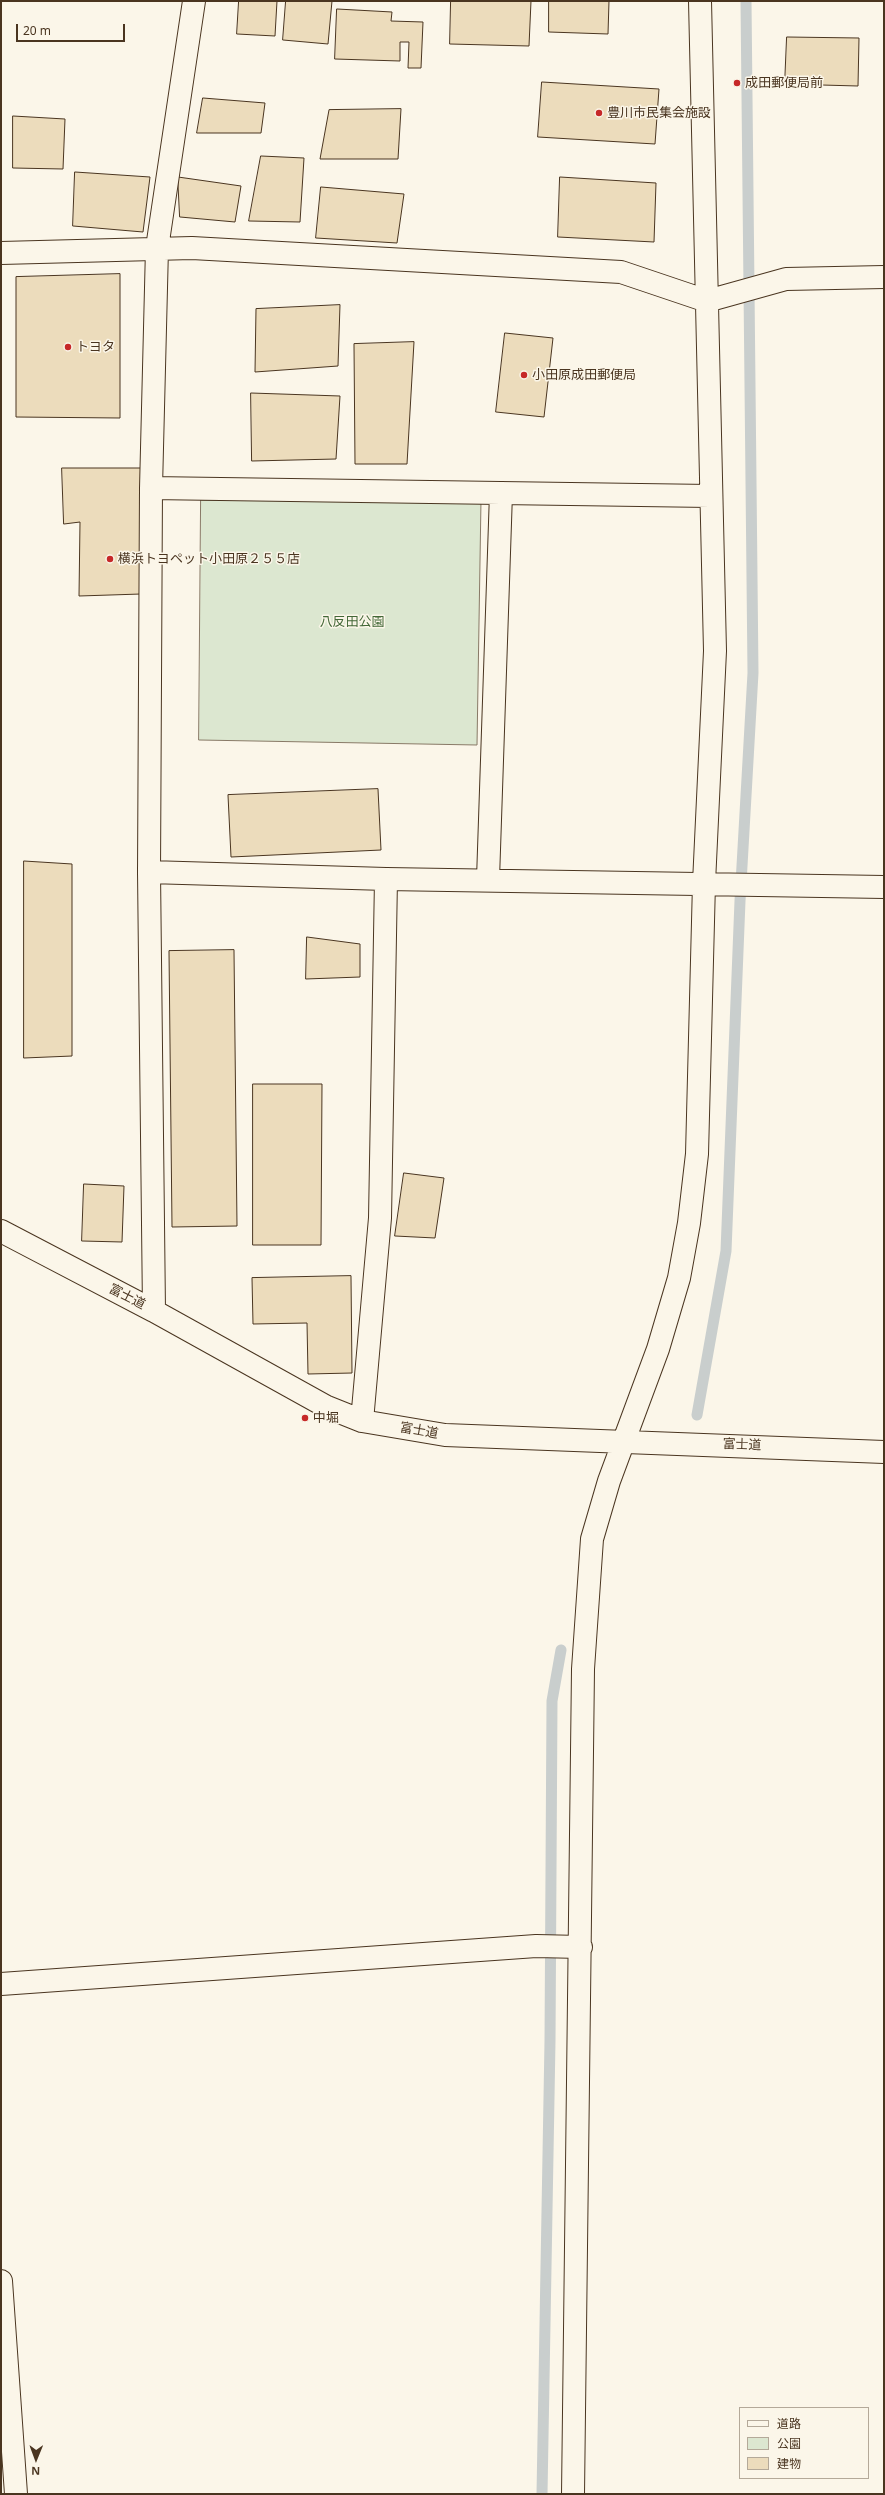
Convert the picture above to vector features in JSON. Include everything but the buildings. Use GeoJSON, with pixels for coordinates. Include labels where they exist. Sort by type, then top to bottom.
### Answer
{"type":"FeatureCollection","features":[{"type":"Feature","properties":{"kind":"main road"},"geometry":{"type":"LineString","coordinates":[[154,1311],[149,872],[152,488],[157,248],[194,1]]}},
{"type":"Feature","properties":{"kind":"main road"},"geometry":{"type":"LineString","coordinates":[[573,2494],[572,1946],[582,1669],[592,1539],[623,1442],[658,1349],[679,1278],[689,1223],[697,1154],[704,883],[715,651],[710,496],[700,1]]}},
{"type":"Feature","properties":{"kind":"main road"},"geometry":{"type":"LineString","coordinates":[[1,253],[200,248],[621,272],[707,301],[786,279],[884,277]]}},
{"type":"Feature","properties":{"kind":"main road"},"geometry":{"type":"LineString","coordinates":[[152,488],[710,496]]}},
{"type":"Feature","properties":{"kind":"main road"},"geometry":{"type":"LineString","coordinates":[[488,879],[501,493]]}},
{"type":"Feature","properties":{"kind":"main road"},"geometry":{"type":"LineString","coordinates":[[149,872],[386,879],[741,883],[884,887]]}},
{"type":"Feature","properties":{"kind":"main road"},"geometry":{"type":"LineString","coordinates":[[362,1421],[380,1218],[386,879]]}},
{"type":"Feature","properties":{"kind":"main road","name":"富士道"},"geometry":{"type":"LineString","coordinates":[[1,1230],[154,1311],[326,1407],[362,1421],[445,1435],[884,1452]]}},
{"type":"Feature","properties":{"kind":"main road"},"geometry":{"type":"LineString","coordinates":[[1,1984],[536,1946],[572,1946]]}},
{"type":"Feature","properties":{"kind":"main road"},"geometry":{"type":"LineString","coordinates":[[1,2281],[16,2494]]}},
{"type":"Feature","properties":{"kind":"green space","name":"八反田公園"},"geometry":{"type":"Polygon","coordinates":[[[201,500],[481,500],[477,745],[199,740],[201,500]]]}},
{"type":"Feature","properties":{"kind":"waterway"},"geometry":{"type":"LineString","coordinates":[[697,1415],[726,1251],[740,901],[753,673],[746,1]]}},
{"type":"Feature","properties":{"kind":"waterway"},"geometry":{"type":"LineString","coordinates":[[542,2494],[550,2041],[552,1701],[561,1650]]}},
{"type":"Feature","properties":{"kind":"place","name":"成田郵便局前"},"geometry":{"type":"Point","coordinates":[737,83]}},
{"type":"Feature","properties":{"kind":"place","name":"豊川市民集会施設"},"geometry":{"type":"Point","coordinates":[599,113]}},
{"type":"Feature","properties":{"kind":"place","name":"トヨタ"},"geometry":{"type":"Point","coordinates":[68,347]}},
{"type":"Feature","properties":{"kind":"place","name":"小田原成田郵便局"},"geometry":{"type":"Point","coordinates":[524,375]}},
{"type":"Feature","properties":{"kind":"place","name":"横浜トヨペット小田原２５５店"},"geometry":{"type":"Point","coordinates":[110,559]}},
{"type":"Feature","properties":{"kind":"place","name":"中堀"},"geometry":{"type":"Point","coordinates":[305,1418]}}]}
